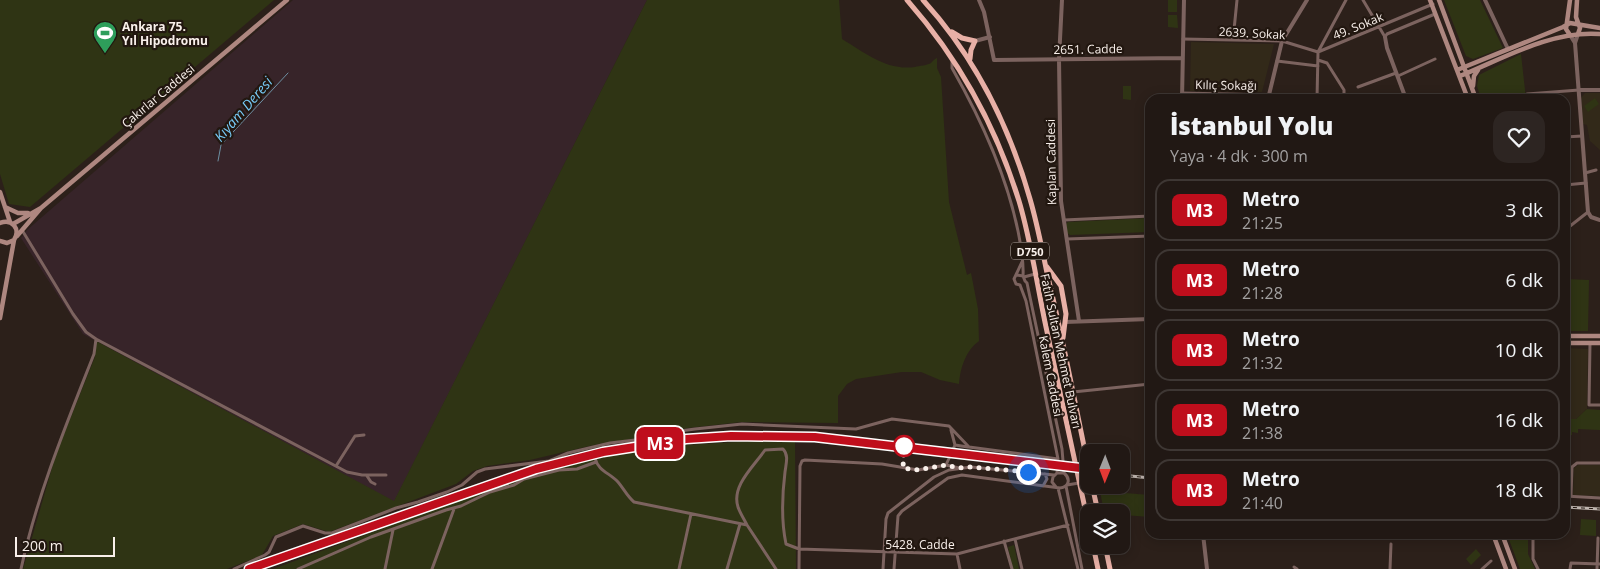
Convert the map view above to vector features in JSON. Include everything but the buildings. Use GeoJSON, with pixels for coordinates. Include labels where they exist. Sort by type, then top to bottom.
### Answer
{"type":"FeatureCollection","features":[{"type":"Feature","properties":{"kind":"highway","name":"Fatih Sultan Mehmet Bulvarı"},"geometry":{"type":"LineString","coordinates":[[907,0],[953,58],[982,108],[1002,154],[1019,202],[1084,504]]}},
{"type":"Feature","properties":{"kind":"highway","name":"Fatih Sultan Mehmet Bulvarı"},"geometry":{"type":"LineString","coordinates":[[924,0],[950,31],[970,60],[1003,121],[1017,158],[1031,201],[1083,444]]}},
{"type":"Feature","properties":{"kind":"highway"},"geometry":{"type":"LineString","coordinates":[[950,31],[962,38],[975,41],[971,50],[970,60]]}},
{"type":"Feature","properties":{"kind":"highway"},"geometry":{"type":"LineString","coordinates":[[1046,266],[1061,286],[1066,314],[1063,344]]}},
{"type":"Feature","properties":{"kind":"highway"},"geometry":{"type":"LineString","coordinates":[[1095,554],[1098,569]]}},
{"type":"Feature","properties":{"kind":"highway"},"geometry":{"type":"LineString","coordinates":[[1107,554],[1110,569]]}},
{"type":"Feature","properties":{"kind":"main road","name":"Çakırlar Caddesi"},"geometry":{"type":"LineString","coordinates":[[15,239],[41,208],[287,0]]}},
{"type":"Feature","properties":{"kind":"main road"},"geometry":{"type":"LineString","coordinates":[[1438,0],[1474,94]]}},
{"type":"Feature","properties":{"kind":"main road"},"geometry":{"type":"LineString","coordinates":[[1570,0],[1566,31],[1570,35]]}},
{"type":"Feature","properties":{"kind":"main road"},"geometry":{"type":"LineString","coordinates":[[1577,0],[1576,17],[1580,28],[1578,34]]}},
{"type":"Feature","properties":{"kind":"main road"},"geometry":{"type":"LineString","coordinates":[[1431,2],[1466,94]]}},
{"type":"Feature","properties":{"kind":"main road"},"geometry":{"type":"LineString","coordinates":[[1436,13],[1443,11]]}},
{"type":"Feature","properties":{"kind":"main road"},"geometry":{"type":"LineString","coordinates":[[1457,70],[1572,22],[1600,28]]}},
{"type":"Feature","properties":{"kind":"main road"},"geometry":{"type":"LineString","coordinates":[[1460,76],[1548,40],[1578,34],[1600,34]]}},
{"type":"Feature","properties":{"kind":"main road"},"geometry":{"type":"LineString","coordinates":[[1473,90],[1474,76],[1481,68]]}},
{"type":"Feature","properties":{"kind":"main road"},"geometry":{"type":"LineString","coordinates":[[0,192],[5,208],[17,230],[0,318]]}},
{"type":"Feature","properties":{"kind":"main road"},"geometry":{"type":"LineString","coordinates":[[5,208],[18,213],[32,213]]}},
{"type":"Feature","properties":{"kind":"main road","name":"Çakırlar Caddesi"},"geometry":{"type":"LineString","coordinates":[[0,224],[4,222],[12,223],[41,208]]}},
{"type":"Feature","properties":{"kind":"main road"},"geometry":{"type":"LineString","coordinates":[[0,241],[7,243],[15,239]]}},
{"type":"Feature","properties":{"kind":"main road"},"geometry":{"type":"LineString","coordinates":[[1570,336],[1600,336]]}},
{"type":"Feature","properties":{"kind":"main road"},"geometry":{"type":"LineString","coordinates":[[1570,343],[1600,344]]}},
{"type":"Feature","properties":{"kind":"main road"},"geometry":{"type":"LineString","coordinates":[[1495,539],[1506,569]]}},
{"type":"Feature","properties":{"kind":"main road"},"geometry":{"type":"LineString","coordinates":[[1504,539],[1515,569]]}},
{"type":"Feature","properties":{"kind":"street"},"geometry":{"type":"LineString","coordinates":[[975,41],[990,37],[980,0]]}},
{"type":"Feature","properties":{"kind":"street","name":"Kaplan Caddesi"},"geometry":{"type":"LineString","coordinates":[[1062,0],[1059,59],[1060,168],[1064,220],[1078,322]]}},
{"type":"Feature","properties":{"kind":"street"},"geometry":{"type":"LineString","coordinates":[[1182,93],[1184,0]]}},
{"type":"Feature","properties":{"kind":"street"},"geometry":{"type":"LineString","coordinates":[[1233,40],[1237,0]]}},
{"type":"Feature","properties":{"kind":"street"},"geometry":{"type":"LineString","coordinates":[[1270,94],[1282,41],[1308,0]]}},
{"type":"Feature","properties":{"kind":"street"},"geometry":{"type":"LineString","coordinates":[[1317,94],[1318,52],[1346,0]]}},
{"type":"Feature","properties":{"kind":"street"},"geometry":{"type":"LineString","coordinates":[[1362,0],[1384,37],[1404,94]]}},
{"type":"Feature","properties":{"kind":"street"},"geometry":{"type":"LineString","coordinates":[[1485,0],[1508,49]]}},
{"type":"Feature","properties":{"kind":"street","name":"49. Sokak"},"geometry":{"type":"LineString","coordinates":[[1318,52],[1378,28],[1431,2]]}},
{"type":"Feature","properties":{"kind":"street","name":"49. Sokak"},"geometry":{"type":"LineString","coordinates":[[1384,37],[1436,13]]}},
{"type":"Feature","properties":{"kind":"street"},"geometry":{"type":"LineString","coordinates":[[1578,34],[1575,43],[1588,212],[1591,217],[1600,220]]}},
{"type":"Feature","properties":{"kind":"street"},"geometry":{"type":"LineString","coordinates":[[1570,35],[1575,43]]}},
{"type":"Feature","properties":{"kind":"street","name":"2651. Cadde"},"geometry":{"type":"LineString","coordinates":[[990,37],[994,60],[1182,58]]}},
{"type":"Feature","properties":{"kind":"street","name":"2639. Sokak"},"geometry":{"type":"LineString","coordinates":[[1183,39],[1282,41],[1318,52]]}},
{"type":"Feature","properties":{"kind":"street","name":"Kalem Caddesi"},"geometry":{"type":"LineString","coordinates":[[953,58],[952,68],[996,157],[1013,209],[1023,261],[1024,278],[1027,282],[1062,450],[1065,473]]}},
{"type":"Feature","properties":{"kind":"street"},"geometry":{"type":"LineString","coordinates":[[1318,60],[1327,63],[1344,90],[1344,94]]}},
{"type":"Feature","properties":{"kind":"street"},"geometry":{"type":"LineString","coordinates":[[1358,87],[1435,60]]}},
{"type":"Feature","properties":{"kind":"street"},"geometry":{"type":"LineString","coordinates":[[1277,61],[1318,66]]}},
{"type":"Feature","properties":{"kind":"street"},"geometry":{"type":"LineString","coordinates":[[1527,94],[1600,90]]}},
{"type":"Feature","properties":{"kind":"street","name":"Kılıç Sokağı"},"geometry":{"type":"LineString","coordinates":[[1182,93],[1204,94]]}},
{"type":"Feature","properties":{"kind":"street"},"geometry":{"type":"LineString","coordinates":[[1570,137],[1582,136]]}},
{"type":"Feature","properties":{"kind":"street"},"geometry":{"type":"LineString","coordinates":[[996,157],[1002,154]]}},
{"type":"Feature","properties":{"kind":"street"},"geometry":{"type":"LineString","coordinates":[[1585,173],[1596,170]]}},
{"type":"Feature","properties":{"kind":"street"},"geometry":{"type":"LineString","coordinates":[[1570,185],[1586,184]]}},
{"type":"Feature","properties":{"kind":"street"},"geometry":{"type":"LineString","coordinates":[[1570,226],[1588,212]]}},
{"type":"Feature","properties":{"kind":"street"},"geometry":{"type":"LineString","coordinates":[[1064,220],[1145,216]]}},
{"type":"Feature","properties":{"kind":"street"},"geometry":{"type":"LineString","coordinates":[[21,230],[72,314],[86,332],[96,339],[346,472],[386,475]]}},
{"type":"Feature","properties":{"kind":"street"},"geometry":{"type":"LineString","coordinates":[[1067,238],[1145,236]]}},
{"type":"Feature","properties":{"kind":"street"},"geometry":{"type":"LineString","coordinates":[[1023,261],[1018,275],[1024,278]]}},
{"type":"Feature","properties":{"kind":"street"},"geometry":{"type":"LineString","coordinates":[[1020,285],[1024,278],[1035,274]]}},
{"type":"Feature","properties":{"kind":"street","name":"Kalem Caddesi"},"geometry":{"type":"LineString","coordinates":[[1018,275],[1014,281],[1020,285],[1026,301],[1058,459],[1055,474]]}},
{"type":"Feature","properties":{"kind":"street"},"geometry":{"type":"LineString","coordinates":[[1065,322],[1145,319]]}},
{"type":"Feature","properties":{"kind":"street"},"geometry":{"type":"LineString","coordinates":[[21,569],[55,454],[94,354],[96,339]]}},
{"type":"Feature","properties":{"kind":"street"},"geometry":{"type":"LineString","coordinates":[[1590,343],[1589,405],[1600,405]]}},
{"type":"Feature","properties":{"kind":"street"},"geometry":{"type":"LineString","coordinates":[[1072,392],[1145,385]]}},
{"type":"Feature","properties":{"kind":"street"},"geometry":{"type":"LineString","coordinates":[[234,569],[269,552],[276,537],[303,526],[332,533],[396,508],[447,492],[462,485],[477,472],[485,469],[549,461],[568,453],[592,447],[620,441],[652,438],[682,430],[742,424],[856,429],[892,419],[949,426],[950,430],[969,447]]}},
{"type":"Feature","properties":{"kind":"street"},"geometry":{"type":"LineString","coordinates":[[946,465],[955,445],[950,430]]}},
{"type":"Feature","properties":{"kind":"street"},"geometry":{"type":"LineString","coordinates":[[336,466],[355,436],[364,434]]}},
{"type":"Feature","properties":{"kind":"street"},"geometry":{"type":"LineString","coordinates":[[955,445],[1058,459]]}},
{"type":"Feature","properties":{"kind":"street"},"geometry":{"type":"LineString","coordinates":[[592,447],[593,452]]}},
{"type":"Feature","properties":{"kind":"street"},"geometry":{"type":"LineString","coordinates":[[776,569],[747,525],[738,506],[737,498],[739,486],[765,450],[783,449],[786,451],[783,529],[786,544],[799,549]]}},
{"type":"Feature","properties":{"kind":"street"},"geometry":{"type":"LineString","coordinates":[[298,569],[332,553],[393,529],[455,508],[490,492],[514,485],[524,479],[559,470],[577,469],[595,460],[604,472],[617,480],[629,498],[634,502],[747,525]]}},
{"type":"Feature","properties":{"kind":"street"},"geometry":{"type":"LineString","coordinates":[[798,569],[800,466],[803,460],[882,464],[918,470],[946,465],[959,468]]}},
{"type":"Feature","properties":{"kind":"street"},"geometry":{"type":"LineString","coordinates":[[1600,463],[1574,464],[1572,467],[1571,496],[1600,498]]}},
{"type":"Feature","properties":{"kind":"street"},"geometry":{"type":"LineString","coordinates":[[884,569],[886,518],[889,512],[934,477],[959,468],[971,467],[1045,474],[1077,470]]}},
{"type":"Feature","properties":{"kind":"street"},"geometry":{"type":"LineString","coordinates":[[1065,473],[1068,478],[1066,485],[1082,569]]}},
{"type":"Feature","properties":{"kind":"street"},"geometry":{"type":"LineString","coordinates":[[1043,486],[1048,479],[1045,474]]}},
{"type":"Feature","properties":{"kind":"street"},"geometry":{"type":"LineString","coordinates":[[1055,474],[1052,482],[1057,488],[1078,569]]}},
{"type":"Feature","properties":{"kind":"street"},"geometry":{"type":"LineString","coordinates":[[366,475],[375,484]]}},
{"type":"Feature","properties":{"kind":"street"},"geometry":{"type":"LineString","coordinates":[[894,569],[898,516],[902,511],[948,478],[962,475],[1057,488],[1079,483]]}},
{"type":"Feature","properties":{"kind":"street"},"geometry":{"type":"LineString","coordinates":[[432,569],[455,508]]}},
{"type":"Feature","properties":{"kind":"street"},"geometry":{"type":"LineString","coordinates":[[679,569],[692,514]]}},
{"type":"Feature","properties":{"kind":"street"},"geometry":{"type":"LineString","coordinates":[[727,569],[740,524]]}},
{"type":"Feature","properties":{"kind":"street","name":"5428. Cadde"},"geometry":{"type":"LineString","coordinates":[[799,549],[957,554],[1068,525]]}},
{"type":"Feature","properties":{"kind":"street"},"geometry":{"type":"LineString","coordinates":[[384,569],[393,529]]}},
{"type":"Feature","properties":{"kind":"street"},"geometry":{"type":"LineString","coordinates":[[1597,569],[1599,564],[1598,538]]}},
{"type":"Feature","properties":{"kind":"street"},"geometry":{"type":"LineString","coordinates":[[1015,539],[1022,569]]}},
{"type":"Feature","properties":{"kind":"street"},"geometry":{"type":"LineString","coordinates":[[1204,539],[1207,569]]}},
{"type":"Feature","properties":{"kind":"street"},"geometry":{"type":"LineString","coordinates":[[1533,539],[1533,559],[1538,569]]}},
{"type":"Feature","properties":{"kind":"street"},"geometry":{"type":"LineString","coordinates":[[1004,541],[1012,569]]}},
{"type":"Feature","properties":{"kind":"street"},"geometry":{"type":"LineString","coordinates":[[1390,569],[1391,544]]}},
{"type":"Feature","properties":{"kind":"street"},"geometry":{"type":"LineString","coordinates":[[957,554],[960,569]]}},
{"type":"Feature","properties":{"kind":"street"},"geometry":{"type":"LineString","coordinates":[[1482,569],[1491,561]]}},
{"type":"Feature","properties":{"kind":"street"},"geometry":{"type":"LineString","coordinates":[[1570,569],[1570,563],[1599,564]]}},
{"type":"Feature","properties":{"kind":"shaded area"},"geometry":{"type":"Polygon","coordinates":[[[293,0],[647,0],[394,502],[83,334],[21,238],[27,230],[293,0]]]}},
{"type":"Feature","properties":{"kind":"shaded area"},"geometry":{"type":"Polygon","coordinates":[[[1191,42],[1274,44],[1262,92],[1190,91],[1191,42]]]}},
{"type":"Feature","properties":{"kind":"shaded area"},"geometry":{"type":"Polygon","coordinates":[[[1585,93],[1600,93],[1600,150],[1590,141],[1587,125],[1583,124],[1581,98],[1585,93]]]}},
{"type":"Feature","properties":{"kind":"shaded area"},"geometry":{"type":"Polygon","coordinates":[[[1570,348],[1588,349],[1587,409],[1576,419],[1570,419],[1570,348]]]}},
{"type":"Feature","properties":{"kind":"shaded area"},"geometry":{"type":"Polygon","coordinates":[[[1578,465],[1600,465],[1600,496],[1573,495],[1574,468],[1578,465]]]}},
{"type":"Feature","properties":{"kind":"green space","name":"Ankara 75. Yıl Hipodromu"},"geometry":{"type":"Polygon","coordinates":[[[0,0],[274,0],[30,207],[9,204],[0,174],[0,0]]]}},
{"type":"Feature","properties":{"kind":"green space"},"geometry":{"type":"Polygon","coordinates":[[[647,0],[839,0],[842,39],[868,55],[886,64],[905,68],[928,64],[937,58],[937,68],[941,77],[949,202],[967,275],[971,273],[978,309],[979,341],[964,360],[959,384],[940,380],[921,372],[902,372],[856,379],[847,384],[838,396],[838,423],[741,422],[688,428],[598,444],[530,460],[487,466],[473,471],[456,484],[329,532],[303,524],[273,536],[262,555],[227,569],[23,569],[56,454],[95,357],[96,341],[394,501],[647,0]]]}},
{"type":"Feature","properties":{"kind":"green space"},"geometry":{"type":"Polygon","coordinates":[[[1168,0],[1177,0],[1177,12],[1168,12],[1168,0]]]}},
{"type":"Feature","properties":{"kind":"green space"},"geometry":{"type":"Polygon","coordinates":[[[1444,0],[1480,0],[1503,48],[1473,59],[1466,56],[1444,0]]]}},
{"type":"Feature","properties":{"kind":"green space"},"geometry":{"type":"Polygon","coordinates":[[[1168,15],[1177,15],[1178,28],[1168,27],[1168,15]]]}},
{"type":"Feature","properties":{"kind":"green space"},"geometry":{"type":"Polygon","coordinates":[[[1521,54],[1525,94],[1479,94],[1477,86],[1479,75],[1521,54]]]}},
{"type":"Feature","properties":{"kind":"green space"},"geometry":{"type":"Polygon","coordinates":[[[1123,86],[1131,86],[1131,100],[1123,99],[1123,86]]]}},
{"type":"Feature","properties":{"kind":"green space"},"geometry":{"type":"Polygon","coordinates":[[[1595,98],[1599,104],[1588,112],[1584,106],[1595,98]]]}},
{"type":"Feature","properties":{"kind":"green space"},"geometry":{"type":"Polygon","coordinates":[[[1145,218],[1145,232],[1070,235],[1067,233],[1066,224],[1068,222],[1145,218]]]}},
{"type":"Feature","properties":{"kind":"green space"},"geometry":{"type":"Polygon","coordinates":[[[1570,279],[1589,280],[1588,331],[1570,331],[1570,279]]]}},
{"type":"Feature","properties":{"kind":"green space"},"geometry":{"type":"Polygon","coordinates":[[[1587,409],[1600,410],[1600,430],[1578,429],[1578,433],[1572,432],[1572,435],[1570,435],[1570,419],[1576,419],[1587,409]]]}},
{"type":"Feature","properties":{"kind":"green space"},"geometry":{"type":"Polygon","coordinates":[[[754,441],[795,441],[796,569],[273,569],[513,480],[569,464],[666,446],[754,441]]]}},
{"type":"Feature","properties":{"kind":"green space"},"geometry":{"type":"Polygon","coordinates":[[[1101,494],[1145,495],[1145,517],[1130,516],[1130,504],[1102,504],[1101,494]]]}},
{"type":"Feature","properties":{"kind":"green space"},"geometry":{"type":"Polygon","coordinates":[[[1581,519],[1596,520],[1596,536],[1580,535],[1581,519]]]}},
{"type":"Feature","properties":{"kind":"green space"},"geometry":{"type":"Polygon","coordinates":[[[1509,539],[1528,539],[1528,554],[1535,569],[1520,569],[1509,539]]]}},
{"type":"Feature","properties":{"kind":"green space"},"geometry":{"type":"Polygon","coordinates":[[[1014,545],[1019,569],[1013,569],[1008,547],[1014,545]]]}},
{"type":"Feature","properties":{"kind":"green space"},"geometry":{"type":"Polygon","coordinates":[[[1476,549],[1481,555],[1471,565],[1466,559],[1476,549]]]}},
{"type":"Feature","properties":{"kind":"waterway","name":"Kıyam Deresi"},"geometry":{"type":"LineString","coordinates":[[218,161],[221,145],[288,73]]}},
{"type":"Feature","properties":{"kind":"tunnel"},"geometry":{"type":"LineString","coordinates":[[593,452],[595,458]]}},
{"type":"Feature","properties":{"kind":"railway"},"geometry":{"type":"LineString","coordinates":[[249,569],[536,469],[603,452],[686,439],[731,436],[815,437],[1080,468]]}},
{"type":"Feature","properties":{"kind":"railway"},"geometry":{"type":"LineString","coordinates":[[1130,476],[1145,477]]}},
{"type":"Feature","properties":{"kind":"railway"},"geometry":{"type":"LineString","coordinates":[[1570,507],[1600,509]]}},
{"type":"Feature","properties":{"kind":"metro line","name":"M3"},"geometry":{"type":"LineString","coordinates":[[249,569],[536,469],[603,452],[686,439],[771,435],[815,437],[1080,468]]}},
{"type":"Feature","properties":{"kind":"place","name":"Ankara 75. Yıl Hipodromu"},"geometry":{"type":"Point","coordinates":[105,54]}},
{"type":"Feature","properties":{"kind":"route"},"geometry":{"type":"LineString","coordinates":[[904,446],[903,468],[918,470],[946,465],[959,468],[971,467],[1028,472]]}}]}
